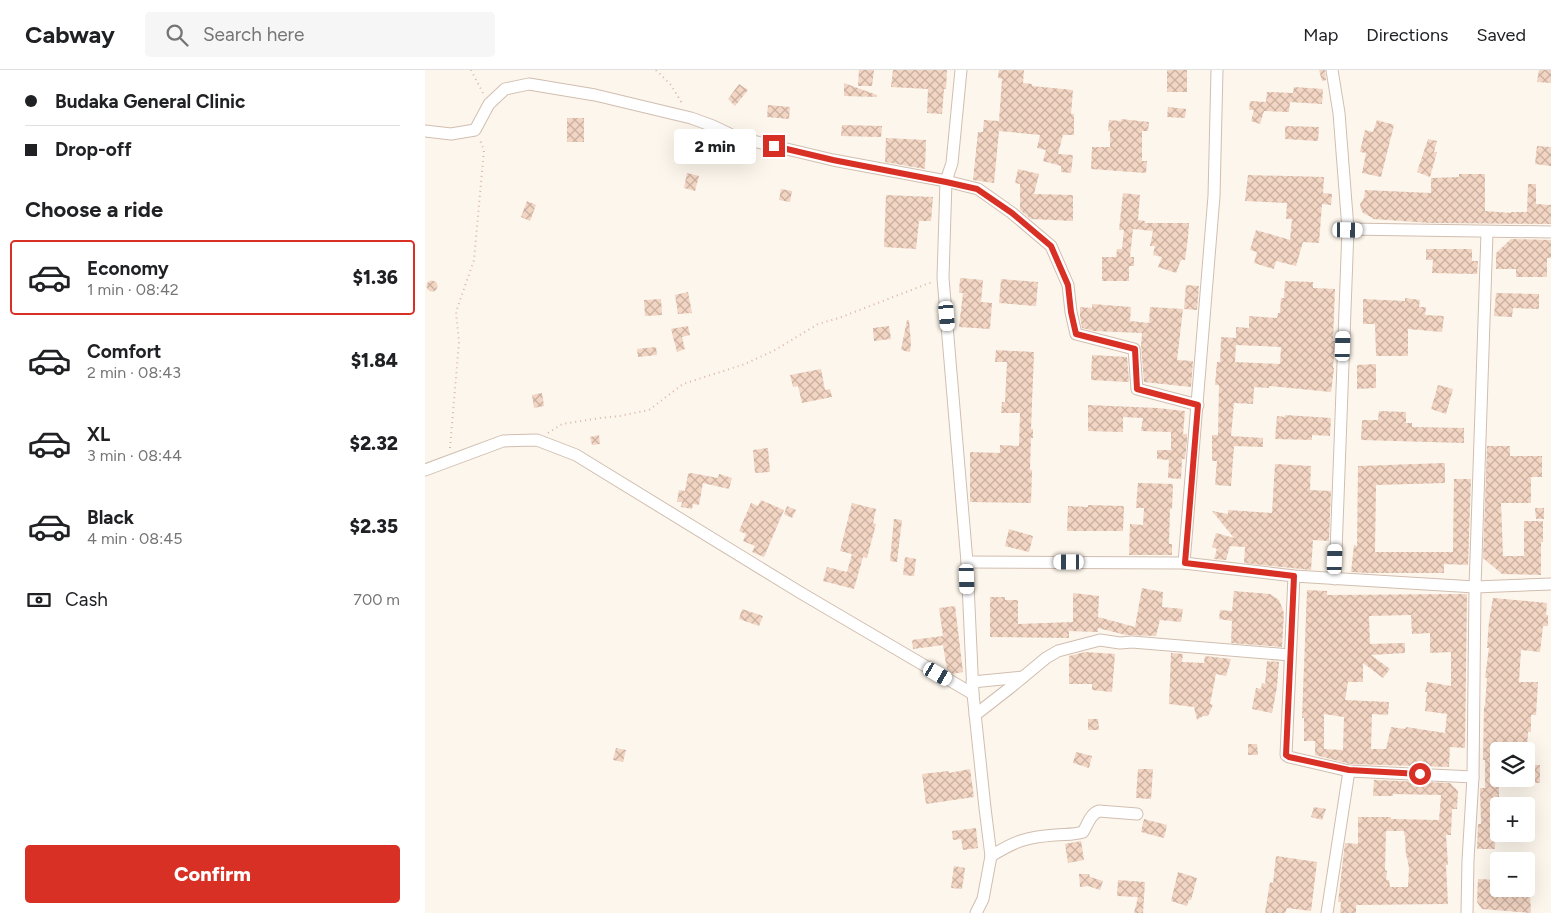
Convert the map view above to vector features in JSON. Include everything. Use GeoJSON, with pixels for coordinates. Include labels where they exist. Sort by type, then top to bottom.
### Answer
{"type":"FeatureCollection","features":[{"type":"Feature","properties":{"kind":"street"},"geometry":{"type":"LineString","coordinates":[[961,70],[952,163],[946,182],[943,278],[967,562],[975,716],[991,856],[983,899],[977,913]]}},
{"type":"Feature","properties":{"kind":"street"},"geometry":{"type":"LineString","coordinates":[[1185,563],[1214,196],[1217,70]]}},
{"type":"Feature","properties":{"kind":"street"},"geometry":{"type":"LineString","coordinates":[[1331,70],[1339,113],[1348,230],[1335,579]]}},
{"type":"Feature","properties":{"kind":"street"},"geometry":{"type":"LineString","coordinates":[[425,131],[451,134],[475,130],[489,104],[505,89],[529,84],[595,95],[691,118],[736,137],[833,160],[977,189],[1012,213],[1051,246],[1068,285],[1076,334],[1135,349],[1137,389],[1198,405]]}},
{"type":"Feature","properties":{"kind":"street"},"geometry":{"type":"LineString","coordinates":[[1348,230],[1551,232]]}},
{"type":"Feature","properties":{"kind":"street"},"geometry":{"type":"LineString","coordinates":[[1467,913],[1473,777],[1475,587],[1487,232]]}},
{"type":"Feature","properties":{"kind":"street"},"geometry":{"type":"LineString","coordinates":[[425,470],[503,441],[537,440],[576,455],[801,593],[973,688],[1023,677]]}},
{"type":"Feature","properties":{"kind":"street"},"geometry":{"type":"LineString","coordinates":[[967,562],[1185,563],[1335,579],[1475,587],[1551,584]]}},
{"type":"Feature","properties":{"kind":"street"},"geometry":{"type":"LineString","coordinates":[[1294,576],[1286,755],[1349,770],[1473,777]]}},
{"type":"Feature","properties":{"kind":"street"},"geometry":{"type":"LineString","coordinates":[[975,716],[1046,658],[1058,651],[1099,640],[1290,654]]}},
{"type":"Feature","properties":{"kind":"street"},"geometry":{"type":"LineString","coordinates":[[1327,913],[1349,770]]}},
{"type":"Feature","properties":{"kind":"street"},"geometry":{"type":"LineString","coordinates":[[991,856],[1009,844],[1024,839],[1083,832],[1091,816],[1099,811],[1137,814]]}},
{"type":"Feature","properties":{"kind":"path"},"geometry":{"type":"LineString","coordinates":[[471,70],[489,104]]}},
{"type":"Feature","properties":{"kind":"path"},"geometry":{"type":"LineString","coordinates":[[656,70],[671,85],[691,118]]}},
{"type":"Feature","properties":{"kind":"path"},"geometry":{"type":"LineString","coordinates":[[449,460],[459,342],[456,312],[474,260],[484,150],[475,130]]}},
{"type":"Feature","properties":{"kind":"path"},"geometry":{"type":"LineString","coordinates":[[537,440],[562,424],[649,410],[683,384],[745,364],[775,350],[818,324],[839,318],[943,278]]}},
{"type":"Feature","properties":{"kind":"building"},"geometry":{"type":"Polygon","coordinates":[[[859,70],[874,70],[872,86],[858,86],[859,70]]]}},
{"type":"Feature","properties":{"kind":"building"},"geometry":{"type":"Polygon","coordinates":[[[893,70],[947,70],[942,114],[927,113],[928,89],[891,87],[893,70]]]}},
{"type":"Feature","properties":{"kind":"building"},"geometry":{"type":"Polygon","coordinates":[[[999,70],[1024,70],[1023,83],[1032,84],[1032,86],[1073,90],[1071,114],[1074,114],[1074,135],[1063,135],[1058,154],[1073,155],[1071,173],[1061,172],[1061,166],[1043,161],[1046,150],[1037,148],[1040,135],[999,131],[994,183],[973,180],[978,132],[983,132],[984,120],[999,121],[1002,79],[998,78],[999,70]]]}},
{"type":"Feature","properties":{"kind":"building"},"geometry":{"type":"Polygon","coordinates":[[[1167,70],[1187,70],[1187,92],[1167,92],[1167,70]]]}},
{"type":"Feature","properties":{"kind":"building"},"geometry":{"type":"Polygon","coordinates":[[[1319,70],[1325,70],[1326,80],[1322,81],[1319,70]]]}},
{"type":"Feature","properties":{"kind":"building"},"geometry":{"type":"Polygon","coordinates":[[[1539,70],[1551,70],[1551,83],[1537,82],[1539,70]]]}},
{"type":"Feature","properties":{"kind":"building"},"geometry":{"type":"Polygon","coordinates":[[[844,83],[877,95],[877,97],[844,96],[844,83]]]}},
{"type":"Feature","properties":{"kind":"building"},"geometry":{"type":"Polygon","coordinates":[[[739,84],[748,90],[735,106],[728,99],[739,84]]]}},
{"type":"Feature","properties":{"kind":"building"},"geometry":{"type":"Polygon","coordinates":[[[1294,87],[1323,89],[1322,104],[1290,102],[1289,112],[1264,111],[1260,124],[1251,121],[1254,110],[1249,110],[1250,101],[1266,102],[1267,92],[1293,93],[1294,87]]]}},
{"type":"Feature","properties":{"kind":"building"},"geometry":{"type":"Polygon","coordinates":[[[768,105],[790,107],[789,119],[767,117],[768,105]]]}},
{"type":"Feature","properties":{"kind":"building"},"geometry":{"type":"Polygon","coordinates":[[[1168,107],[1186,109],[1185,118],[1167,117],[1168,107]]]}},
{"type":"Feature","properties":{"kind":"building"},"geometry":{"type":"Polygon","coordinates":[[[567,118],[584,118],[584,142],[567,142],[567,118]]]}},
{"type":"Feature","properties":{"kind":"building"},"geometry":{"type":"Polygon","coordinates":[[[1121,119],[1149,122],[1148,131],[1142,131],[1142,161],[1147,161],[1146,173],[1091,169],[1092,147],[1110,147],[1109,120],[1121,121],[1121,119]]]}},
{"type":"Feature","properties":{"kind":"building"},"geometry":{"type":"Polygon","coordinates":[[[1377,120],[1394,125],[1381,177],[1362,173],[1366,153],[1360,152],[1365,130],[1373,132],[1377,120]]]}},
{"type":"Feature","properties":{"kind":"building"},"geometry":{"type":"Polygon","coordinates":[[[842,125],[882,126],[881,137],[841,136],[842,125]]]}},
{"type":"Feature","properties":{"kind":"building"},"geometry":{"type":"Polygon","coordinates":[[[1285,126],[1319,127],[1318,141],[1285,139],[1285,126]]]}},
{"type":"Feature","properties":{"kind":"building"},"geometry":{"type":"Polygon","coordinates":[[[886,138],[926,140],[925,169],[885,162],[886,138]]]}},
{"type":"Feature","properties":{"kind":"building"},"geometry":{"type":"Polygon","coordinates":[[[1428,139],[1437,141],[1434,152],[1437,152],[1430,177],[1417,172],[1428,139]]]}},
{"type":"Feature","properties":{"kind":"building"},"geometry":{"type":"Polygon","coordinates":[[[1537,146],[1551,147],[1551,166],[1535,164],[1537,146]]]}},
{"type":"Feature","properties":{"kind":"building"},"geometry":{"type":"Polygon","coordinates":[[[1018,169],[1039,174],[1034,194],[1073,195],[1073,221],[1031,219],[1020,210],[1020,184],[1015,183],[1018,169]]]}},
{"type":"Feature","properties":{"kind":"building"},"geometry":{"type":"Polygon","coordinates":[[[687,173],[699,176],[695,191],[684,188],[687,173]]]}},
{"type":"Feature","properties":{"kind":"building"},"geometry":{"type":"Polygon","coordinates":[[[1459,174],[1485,174],[1485,211],[1527,212],[1528,184],[1536,184],[1536,204],[1551,205],[1551,224],[1431,223],[1373,219],[1363,213],[1361,209],[1360,204],[1364,198],[1365,190],[1431,193],[1431,178],[1459,177],[1459,174]]]}},
{"type":"Feature","properties":{"kind":"building"},"geometry":{"type":"Polygon","coordinates":[[[1248,175],[1324,177],[1323,193],[1332,194],[1331,205],[1322,204],[1319,243],[1303,242],[1296,266],[1276,261],[1274,269],[1254,263],[1257,252],[1250,250],[1256,230],[1290,240],[1292,219],[1286,219],[1287,203],[1245,201],[1248,175]]]}},
{"type":"Feature","properties":{"kind":"building"},"geometry":{"type":"Polygon","coordinates":[[[781,189],[792,191],[790,202],[779,200],[781,189]]]}},
{"type":"Feature","properties":{"kind":"building"},"geometry":{"type":"Polygon","coordinates":[[[1123,193],[1140,195],[1138,220],[1145,221],[1145,223],[1189,223],[1185,260],[1181,260],[1176,273],[1158,267],[1162,257],[1153,255],[1155,246],[1150,246],[1153,231],[1133,229],[1130,257],[1134,257],[1134,266],[1129,266],[1129,281],[1102,281],[1102,257],[1116,257],[1117,249],[1122,249],[1124,230],[1119,230],[1123,193]]]}},
{"type":"Feature","properties":{"kind":"building"},"geometry":{"type":"Polygon","coordinates":[[[886,195],[933,197],[931,221],[919,221],[916,249],[884,247],[886,195]]]}},
{"type":"Feature","properties":{"kind":"building"},"geometry":{"type":"Polygon","coordinates":[[[527,201],[536,205],[530,221],[521,217],[527,201]]]}},
{"type":"Feature","properties":{"kind":"building"},"geometry":{"type":"Polygon","coordinates":[[[1511,239],[1551,240],[1551,258],[1547,258],[1547,277],[1516,277],[1516,269],[1496,269],[1496,253],[1511,239]]]}},
{"type":"Feature","properties":{"kind":"building"},"geometry":{"type":"Polygon","coordinates":[[[1426,249],[1472,249],[1472,261],[1478,261],[1477,274],[1432,273],[1433,260],[1426,260],[1426,249]]]}},
{"type":"Feature","properties":{"kind":"building"},"geometry":{"type":"Polygon","coordinates":[[[960,278],[983,280],[981,302],[992,303],[990,329],[959,327],[963,293],[959,293],[960,278]]]}},
{"type":"Feature","properties":{"kind":"building"},"geometry":{"type":"Polygon","coordinates":[[[1001,279],[1038,282],[1036,306],[999,303],[1001,279]]]}},
{"type":"Feature","properties":{"kind":"building"},"geometry":{"type":"Polygon","coordinates":[[[430,281],[434,281],[437,286],[436,290],[430,291],[427,288],[427,284],[430,281]]]}},
{"type":"Feature","properties":{"kind":"building"},"geometry":{"type":"Polygon","coordinates":[[[1285,281],[1313,282],[1313,288],[1335,289],[1334,368],[1331,392],[1269,386],[1269,388],[1254,387],[1253,404],[1234,403],[1231,436],[1263,438],[1263,447],[1234,446],[1231,486],[1215,485],[1217,461],[1212,461],[1212,435],[1218,435],[1219,385],[1215,385],[1217,362],[1220,362],[1221,337],[1236,338],[1236,327],[1249,328],[1249,316],[1277,318],[1278,313],[1280,313],[1281,298],[1284,298],[1285,281]],[[1236,345],[1235,362],[1280,364],[1281,347],[1236,345]]]}},
{"type":"Feature","properties":{"kind":"building"},"geometry":{"type":"Polygon","coordinates":[[[1186,285],[1199,286],[1197,310],[1184,309],[1186,285]]]}},
{"type":"Feature","properties":{"kind":"building"},"geometry":{"type":"Polygon","coordinates":[[[688,292],[692,313],[678,314],[675,295],[688,292]]]}},
{"type":"Feature","properties":{"kind":"building"},"geometry":{"type":"Polygon","coordinates":[[[1496,293],[1539,294],[1539,309],[1513,308],[1512,317],[1494,316],[1496,293]]]}},
{"type":"Feature","properties":{"kind":"building"},"geometry":{"type":"Polygon","coordinates":[[[1405,298],[1420,300],[1419,307],[1426,307],[1425,315],[1444,316],[1442,332],[1408,329],[1408,356],[1376,356],[1375,324],[1363,324],[1363,299],[1405,301],[1405,298]]]}},
{"type":"Feature","properties":{"kind":"building"},"geometry":{"type":"Polygon","coordinates":[[[661,299],[662,315],[645,316],[644,300],[661,299]]]}},
{"type":"Feature","properties":{"kind":"building"},"geometry":{"type":"Polygon","coordinates":[[[1092,304],[1131,307],[1130,321],[1149,323],[1150,307],[1183,309],[1177,360],[1193,361],[1191,387],[1144,382],[1141,346],[1142,333],[1094,331],[1082,328],[1080,307],[1092,308],[1092,304]]]}},
{"type":"Feature","properties":{"kind":"building"},"geometry":{"type":"Polygon","coordinates":[[[907,320],[909,320],[910,352],[901,350],[907,320]]]}},
{"type":"Feature","properties":{"kind":"building"},"geometry":{"type":"Polygon","coordinates":[[[688,326],[690,335],[682,337],[685,349],[677,352],[671,329],[688,326]]]}},
{"type":"Feature","properties":{"kind":"building"},"geometry":{"type":"Polygon","coordinates":[[[889,326],[891,339],[874,341],[873,328],[889,326]]]}},
{"type":"Feature","properties":{"kind":"building"},"geometry":{"type":"Polygon","coordinates":[[[656,347],[657,355],[638,357],[637,349],[656,347]]]}},
{"type":"Feature","properties":{"kind":"building"},"geometry":{"type":"Polygon","coordinates":[[[996,350],[1034,352],[1031,429],[1033,429],[1033,438],[1031,438],[1030,470],[1032,470],[1031,503],[970,502],[970,452],[1000,453],[1000,445],[1019,446],[1020,413],[1001,413],[1002,402],[1005,402],[1007,362],[995,362],[996,350]]]}},
{"type":"Feature","properties":{"kind":"building"},"geometry":{"type":"Polygon","coordinates":[[[1092,355],[1127,357],[1129,381],[1091,380],[1092,355]]]}},
{"type":"Feature","properties":{"kind":"building"},"geometry":{"type":"Polygon","coordinates":[[[1376,364],[1376,388],[1357,389],[1357,365],[1376,364]]]}},
{"type":"Feature","properties":{"kind":"building"},"geometry":{"type":"Polygon","coordinates":[[[821,369],[825,390],[830,389],[832,397],[802,403],[798,386],[793,387],[790,375],[821,369]]]}},
{"type":"Feature","properties":{"kind":"building"},"geometry":{"type":"Polygon","coordinates":[[[1438,385],[1453,389],[1446,414],[1431,409],[1438,385]]]}},
{"type":"Feature","properties":{"kind":"building"},"geometry":{"type":"Polygon","coordinates":[[[542,393],[544,406],[534,408],[532,395],[542,393]]]}},
{"type":"Feature","properties":{"kind":"building"},"geometry":{"type":"Polygon","coordinates":[[[1088,405],[1185,411],[1183,434],[1187,434],[1187,440],[1185,459],[1182,459],[1181,479],[1168,478],[1169,460],[1157,459],[1157,450],[1171,450],[1171,432],[1141,431],[1143,418],[1123,417],[1123,432],[1088,431],[1088,405]]]}},
{"type":"Feature","properties":{"kind":"building"},"geometry":{"type":"Polygon","coordinates":[[[1379,411],[1406,412],[1406,423],[1412,423],[1412,427],[1464,428],[1464,443],[1361,440],[1362,420],[1378,420],[1379,411]]]}},
{"type":"Feature","properties":{"kind":"building"},"geometry":{"type":"Polygon","coordinates":[[[1285,415],[1331,418],[1330,436],[1312,435],[1312,440],[1275,439],[1277,416],[1285,417],[1285,415]]]}},
{"type":"Feature","properties":{"kind":"building"},"geometry":{"type":"Polygon","coordinates":[[[599,435],[600,444],[592,445],[590,437],[599,435]]]}},
{"type":"Feature","properties":{"kind":"building"},"geometry":{"type":"Polygon","coordinates":[[[1487,446],[1510,446],[1510,456],[1542,456],[1542,477],[1531,477],[1531,503],[1501,503],[1503,556],[1524,556],[1524,521],[1543,521],[1541,575],[1502,574],[1483,558],[1487,446]]]}},
{"type":"Feature","properties":{"kind":"building"},"geometry":{"type":"Polygon","coordinates":[[[768,448],[770,472],[755,473],[753,450],[768,448]]]}},
{"type":"Feature","properties":{"kind":"building"},"geometry":{"type":"Polygon","coordinates":[[[1445,463],[1445,483],[1376,485],[1375,552],[1453,552],[1454,479],[1471,479],[1468,565],[1444,564],[1444,573],[1351,572],[1354,545],[1357,546],[1358,466],[1445,463]]]}},
{"type":"Feature","properties":{"kind":"building"},"geometry":{"type":"Polygon","coordinates":[[[1275,464],[1311,466],[1310,490],[1331,491],[1329,541],[1313,540],[1311,570],[1244,563],[1245,547],[1230,546],[1226,560],[1214,559],[1217,549],[1212,547],[1216,533],[1234,538],[1212,511],[1228,514],[1228,510],[1272,513],[1275,464]]]}},
{"type":"Feature","properties":{"kind":"building"},"geometry":{"type":"Polygon","coordinates":[[[688,474],[718,478],[719,474],[732,478],[729,489],[703,483],[699,505],[693,504],[692,509],[681,507],[682,502],[677,502],[679,490],[685,491],[688,474]]]}},
{"type":"Feature","properties":{"kind":"building"},"geometry":{"type":"Polygon","coordinates":[[[1138,483],[1173,484],[1169,544],[1172,544],[1172,555],[1129,555],[1130,524],[1143,525],[1144,508],[1136,508],[1138,483]]]}},
{"type":"Feature","properties":{"kind":"building"},"geometry":{"type":"Polygon","coordinates":[[[761,500],[784,510],[764,557],[752,552],[755,546],[743,541],[746,534],[739,531],[751,503],[758,506],[761,500]]]}},
{"type":"Feature","properties":{"kind":"building"},"geometry":{"type":"Polygon","coordinates":[[[852,503],[876,509],[873,523],[876,524],[867,558],[863,557],[854,589],[823,581],[827,567],[847,572],[852,554],[840,551],[852,503]]]}},
{"type":"Feature","properties":{"kind":"building"},"geometry":{"type":"Polygon","coordinates":[[[1088,505],[1124,506],[1123,531],[1067,531],[1068,506],[1088,507],[1088,505]]]}},
{"type":"Feature","properties":{"kind":"building"},"geometry":{"type":"Polygon","coordinates":[[[787,506],[796,510],[792,518],[784,514],[787,506]]]}},
{"type":"Feature","properties":{"kind":"building"},"geometry":{"type":"Polygon","coordinates":[[[1535,508],[1544,508],[1544,519],[1536,519],[1535,508]]]}},
{"type":"Feature","properties":{"kind":"building"},"geometry":{"type":"Polygon","coordinates":[[[894,519],[902,520],[897,562],[890,561],[894,519]]]}},
{"type":"Feature","properties":{"kind":"building"},"geometry":{"type":"Polygon","coordinates":[[[1009,529],[1033,536],[1029,552],[1005,546],[1009,529]]]}},
{"type":"Feature","properties":{"kind":"building"},"geometry":{"type":"Polygon","coordinates":[[[905,557],[916,559],[914,576],[903,575],[905,557]]]}},
{"type":"Feature","properties":{"kind":"building"},"geometry":{"type":"Polygon","coordinates":[[[1142,588],[1163,592],[1162,607],[1183,609],[1181,622],[1160,620],[1156,636],[1126,635],[1098,628],[1098,632],[1069,631],[1069,638],[990,637],[990,597],[1005,597],[1005,600],[1018,600],[1018,624],[1073,622],[1073,593],[1099,596],[1098,617],[1135,627],[1142,588]]]}},
{"type":"Feature","properties":{"kind":"building"},"geometry":{"type":"Polygon","coordinates":[[[1307,590],[1327,591],[1327,595],[1467,594],[1465,748],[1450,747],[1449,767],[1350,764],[1315,755],[1315,741],[1304,741],[1304,718],[1302,718],[1307,590]],[[1411,615],[1369,616],[1370,644],[1405,643],[1405,653],[1371,655],[1390,669],[1383,678],[1363,663],[1363,682],[1348,682],[1345,700],[1389,702],[1388,715],[1372,714],[1371,749],[1386,749],[1391,727],[1405,729],[1406,727],[1445,733],[1447,714],[1425,711],[1427,692],[1425,692],[1427,682],[1451,686],[1451,652],[1430,653],[1430,633],[1412,634],[1411,615]],[[1324,714],[1324,749],[1343,750],[1344,717],[1324,714]]]}},
{"type":"Feature","properties":{"kind":"building"},"geometry":{"type":"Polygon","coordinates":[[[1234,591],[1270,594],[1279,600],[1284,613],[1282,647],[1231,643],[1232,621],[1219,619],[1220,610],[1232,611],[1234,591]]]}},
{"type":"Feature","properties":{"kind":"building"},"geometry":{"type":"Polygon","coordinates":[[[1493,598],[1547,603],[1546,615],[1548,615],[1548,626],[1543,626],[1540,652],[1521,650],[1519,682],[1538,682],[1536,715],[1531,715],[1531,732],[1528,732],[1527,742],[1490,742],[1490,787],[1499,787],[1499,797],[1490,797],[1490,842],[1495,842],[1495,849],[1477,849],[1478,824],[1481,824],[1480,788],[1485,788],[1485,760],[1483,760],[1484,706],[1489,648],[1487,648],[1493,598]]]}},
{"type":"Feature","properties":{"kind":"building"},"geometry":{"type":"Polygon","coordinates":[[[955,606],[963,672],[953,674],[947,670],[943,645],[913,649],[912,640],[943,636],[939,608],[955,606]]]}},
{"type":"Feature","properties":{"kind":"building"},"geometry":{"type":"Polygon","coordinates":[[[742,609],[763,616],[759,626],[739,619],[742,609]]]}},
{"type":"Feature","properties":{"kind":"building"},"geometry":{"type":"Polygon","coordinates":[[[1085,652],[1115,654],[1112,692],[1092,690],[1092,684],[1069,684],[1069,656],[1085,652]]]}},
{"type":"Feature","properties":{"kind":"building"},"geometry":{"type":"Polygon","coordinates":[[[1171,653],[1183,654],[1182,662],[1204,663],[1205,656],[1231,659],[1226,676],[1216,674],[1210,704],[1213,705],[1208,716],[1203,716],[1197,720],[1194,707],[1169,704],[1171,653]]]}},
{"type":"Feature","properties":{"kind":"building"},"geometry":{"type":"Polygon","coordinates":[[[1267,661],[1279,662],[1272,713],[1252,709],[1256,688],[1261,689],[1262,683],[1265,684],[1267,661]]]}},
{"type":"Feature","properties":{"kind":"building"},"geometry":{"type":"Polygon","coordinates":[[[1088,719],[1098,719],[1099,730],[1088,730],[1088,719]]]}},
{"type":"Feature","properties":{"kind":"building"},"geometry":{"type":"Polygon","coordinates":[[[1248,744],[1257,744],[1258,755],[1248,755],[1248,744]]]}},
{"type":"Feature","properties":{"kind":"building"},"geometry":{"type":"Polygon","coordinates":[[[616,748],[626,750],[623,762],[613,760],[616,748]]]}},
{"type":"Feature","properties":{"kind":"building"},"geometry":{"type":"Polygon","coordinates":[[[1076,752],[1092,756],[1089,768],[1073,763],[1076,752]]]}},
{"type":"Feature","properties":{"kind":"building"},"geometry":{"type":"Polygon","coordinates":[[[1535,765],[1540,765],[1540,783],[1535,783],[1535,765]]]}},
{"type":"Feature","properties":{"kind":"building"},"geometry":{"type":"Polygon","coordinates":[[[970,769],[974,797],[926,804],[922,774],[949,771],[949,773],[970,769]]]}},
{"type":"Feature","properties":{"kind":"building"},"geometry":{"type":"Polygon","coordinates":[[[1138,769],[1153,769],[1151,799],[1136,798],[1138,769]]]}},
{"type":"Feature","properties":{"kind":"building"},"geometry":{"type":"Polygon","coordinates":[[[1374,780],[1450,783],[1458,791],[1457,809],[1452,809],[1451,835],[1446,835],[1448,904],[1356,905],[1356,913],[1340,913],[1341,902],[1338,902],[1345,843],[1358,844],[1358,817],[1439,820],[1441,795],[1393,794],[1393,796],[1373,796],[1374,780]],[[1386,831],[1385,870],[1387,871],[1386,880],[1389,880],[1390,887],[1408,887],[1409,868],[1404,831],[1386,831]]]}},
{"type":"Feature","properties":{"kind":"building"},"geometry":{"type":"Polygon","coordinates":[[[1314,807],[1326,809],[1322,820],[1311,817],[1314,807]]]}},
{"type":"Feature","properties":{"kind":"building"},"geometry":{"type":"Polygon","coordinates":[[[1144,819],[1167,825],[1164,838],[1141,832],[1144,819]]]}},
{"type":"Feature","properties":{"kind":"building"},"geometry":{"type":"Polygon","coordinates":[[[976,828],[978,848],[963,850],[961,839],[953,840],[952,831],[976,828]]]}},
{"type":"Feature","properties":{"kind":"building"},"geometry":{"type":"Polygon","coordinates":[[[1081,841],[1084,860],[1068,863],[1065,844],[1081,841]]]}},
{"type":"Feature","properties":{"kind":"building"},"geometry":{"type":"Polygon","coordinates":[[[1276,856],[1317,862],[1311,911],[1287,908],[1285,913],[1265,913],[1270,882],[1273,883],[1276,856]]]}},
{"type":"Feature","properties":{"kind":"building"},"geometry":{"type":"Polygon","coordinates":[[[954,866],[965,868],[962,889],[951,888],[954,866]]]}},
{"type":"Feature","properties":{"kind":"building"},"geometry":{"type":"Polygon","coordinates":[[[1178,872],[1197,878],[1191,900],[1189,900],[1187,906],[1171,901],[1178,872]]]}},
{"type":"Feature","properties":{"kind":"building"},"geometry":{"type":"Polygon","coordinates":[[[1079,874],[1089,874],[1090,877],[1103,881],[1100,890],[1088,886],[1080,887],[1079,874]]]}},
{"type":"Feature","properties":{"kind":"building"},"geometry":{"type":"Polygon","coordinates":[[[1478,879],[1490,880],[1490,897],[1530,897],[1531,913],[1482,909],[1477,902],[1478,879]]]}},
{"type":"Feature","properties":{"kind":"building"},"geometry":{"type":"Polygon","coordinates":[[[1118,880],[1145,882],[1143,913],[1134,913],[1138,897],[1117,896],[1118,880]]]}},
{"type":"Feature","properties":{"kind":"route"},"geometry":{"type":"LineString","coordinates":[[774,146],[977,189],[1012,213],[1051,246],[1068,285],[1076,334],[1135,349],[1137,389],[1198,405],[1185,563],[1294,576],[1286,755],[1349,770],[1420,774]]}}]}
